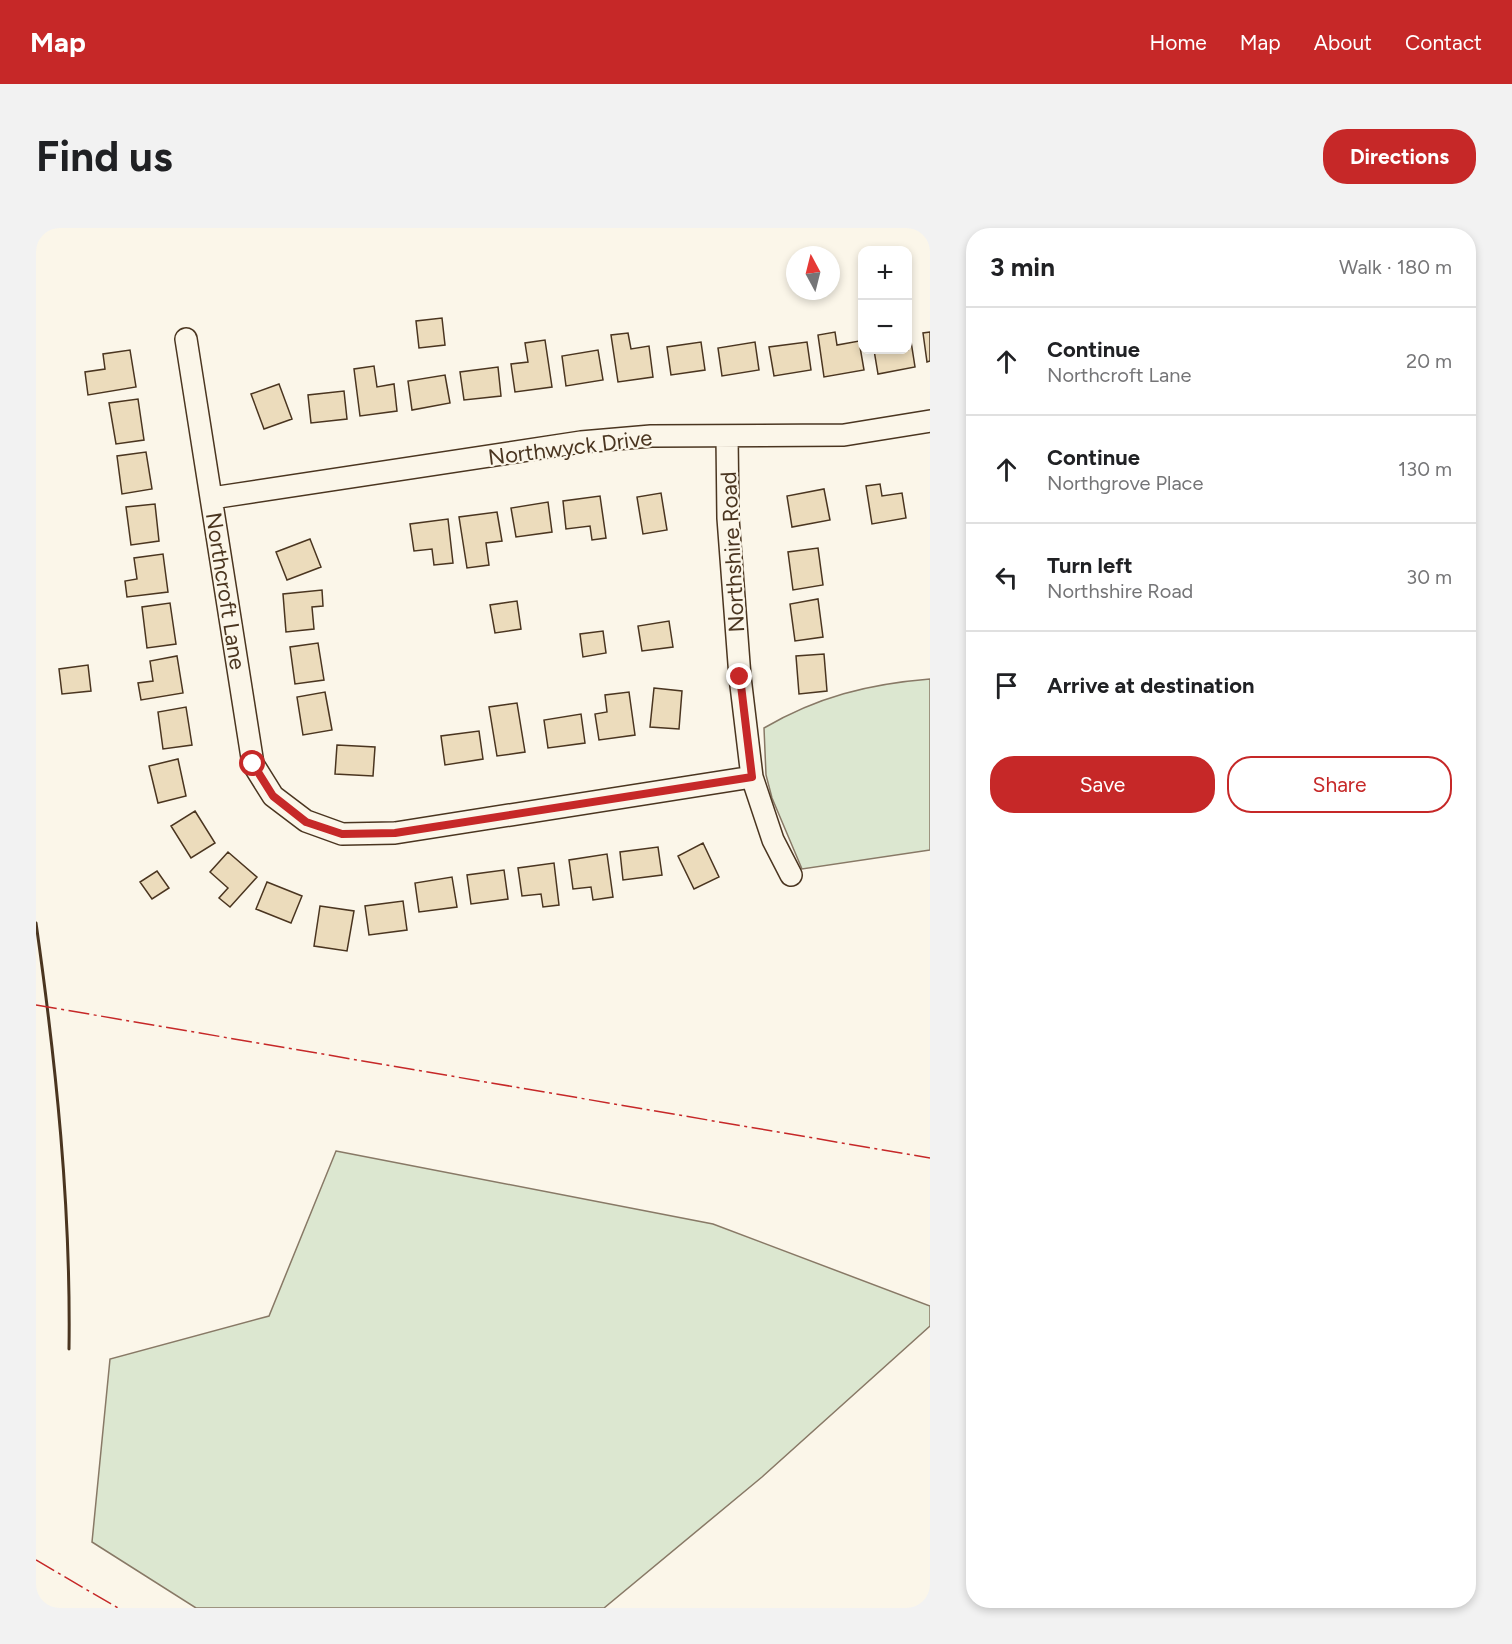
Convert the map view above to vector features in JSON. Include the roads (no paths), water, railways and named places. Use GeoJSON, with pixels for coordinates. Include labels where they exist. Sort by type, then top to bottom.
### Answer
{"type":"FeatureCollection","features":[{"type":"Feature","properties":{"kind":"street","name":"Northcroft Lane"},"geometry":{"type":"LineString","coordinates":[[186,339],[253,764],[273,796],[306,822],[342,834],[395,833],[752,777]]}},
{"type":"Feature","properties":{"kind":"street","name":"Northwyck Drive"},"geometry":{"type":"LineString","coordinates":[[212,498],[581,442],[651,436],[844,435],[930,421]]}},
{"type":"Feature","properties":{"kind":"street","name":"Northshire Road"},"geometry":{"type":"LineString","coordinates":[[727,436],[728,518],[740,677],[752,777],[772,840],[791,875]]}}]}
